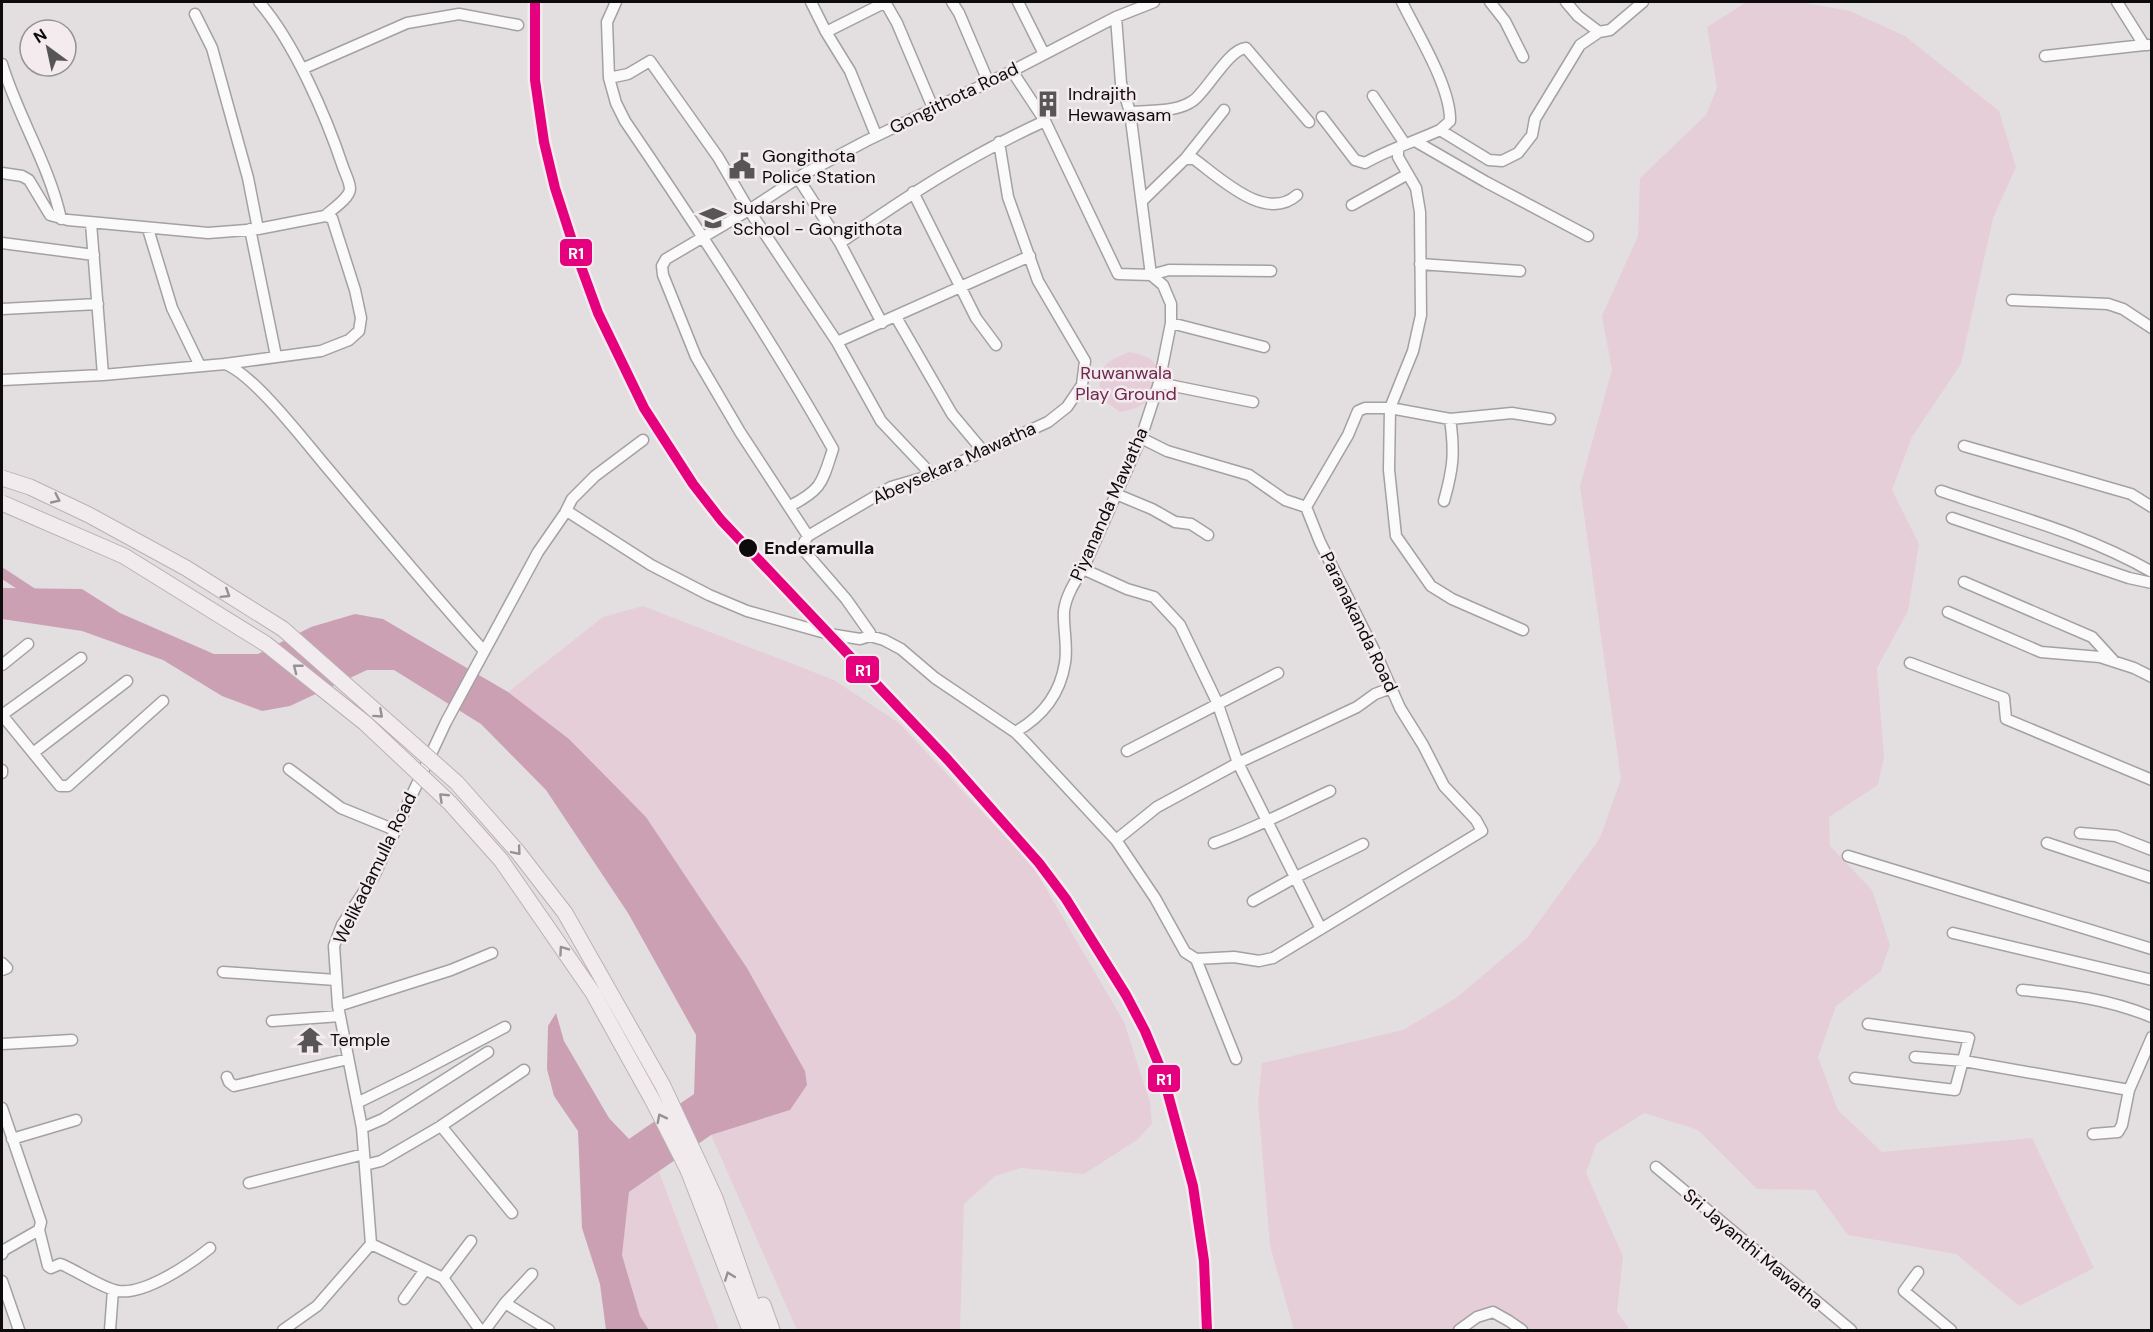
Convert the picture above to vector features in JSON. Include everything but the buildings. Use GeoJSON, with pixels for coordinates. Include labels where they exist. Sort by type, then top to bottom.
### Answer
{"type":"FeatureCollection","features":[{"type":"Feature","properties":{"kind":"highway"},"geometry":{"type":"LineString","coordinates":[[2,478],[30,487],[89,515],[186,568],[283,629],[457,783],[517,851],[565,913],[663,1086],[750,1330]]}},
{"type":"Feature","properties":{"kind":"highway"},"geometry":{"type":"LineString","coordinates":[[2,503],[124,556],[266,644],[365,723],[450,803],[501,860],[593,993],[653,1101],[715,1198],[774,1330]]}},
{"type":"Feature","properties":{"kind":"highway"},"geometry":{"type":"LineString","coordinates":[[715,1198],[761,1330]]}},
{"type":"Feature","properties":{"kind":"highway"},"geometry":{"type":"LineString","coordinates":[[733,1240],[766,1330]]}},
{"type":"Feature","properties":{"kind":"street"},"geometry":{"type":"LineString","coordinates":[[259,2],[271,15],[302,69],[338,152],[350,188],[348,195],[325,216]]}},
{"type":"Feature","properties":{"kind":"street"},"geometry":{"type":"LineString","coordinates":[[616,2],[607,22],[609,78],[616,103],[625,121],[704,236],[729,280],[789,373],[832,449],[822,484],[806,498],[790,506],[808,536],[801,547],[846,598],[870,636]]}},
{"type":"Feature","properties":{"kind":"street"},"geometry":{"type":"LineString","coordinates":[[811,2],[850,71],[876,135]]}},
{"type":"Feature","properties":{"kind":"street"},"geometry":{"type":"LineString","coordinates":[[826,32],[885,2],[897,23],[933,108]]}},
{"type":"Feature","properties":{"kind":"street"},"geometry":{"type":"LineString","coordinates":[[952,2],[959,13],[988,81]]}},
{"type":"Feature","properties":{"kind":"street"},"geometry":{"type":"LineString","coordinates":[[1018,2],[1044,54]]}},
{"type":"Feature","properties":{"kind":"street","name":"Gongithota Road"},"geometry":{"type":"LineString","coordinates":[[790,506],[740,432],[696,357],[663,275],[662,266],[666,259],[798,178],[876,135],[1012,71],[1116,17],[1154,2]]}},
{"type":"Feature","properties":{"kind":"street"},"geometry":{"type":"LineString","coordinates":[[1322,117],[1355,160],[1365,163],[1385,151],[1406,145],[1440,130],[1450,121],[1450,113],[1438,75],[1402,2]]}},
{"type":"Feature","properties":{"kind":"street"},"geometry":{"type":"LineString","coordinates":[[1490,2],[1505,21],[1523,57]]}},
{"type":"Feature","properties":{"kind":"street"},"geometry":{"type":"LineString","coordinates":[[1566,2],[1578,16],[1599,32]]}},
{"type":"Feature","properties":{"kind":"street"},"geometry":{"type":"LineString","coordinates":[[1440,130],[1490,160],[1502,160],[1518,153],[1532,135],[1535,120],[1580,45],[1599,32],[1610,30],[1643,2]]}},
{"type":"Feature","properties":{"kind":"street"},"geometry":{"type":"LineString","coordinates":[[2045,56],[2148,45],[2117,2]]}},
{"type":"Feature","properties":{"kind":"street"},"geometry":{"type":"LineString","coordinates":[[195,14],[212,48],[248,178],[254,229],[276,356]]}},
{"type":"Feature","properties":{"kind":"street"},"geometry":{"type":"LineString","coordinates":[[302,69],[407,23],[459,14],[518,25]]}},
{"type":"Feature","properties":{"kind":"street"},"geometry":{"type":"LineString","coordinates":[[1116,17],[1122,83],[1130,112],[1151,274]]}},
{"type":"Feature","properties":{"kind":"street"},"geometry":{"type":"LineString","coordinates":[[1130,112],[1176,108],[1194,100],[1231,57],[1241,48],[1246,48],[1309,122]]}},
{"type":"Feature","properties":{"kind":"street"},"geometry":{"type":"LineString","coordinates":[[609,78],[628,74],[650,61],[718,157],[748,210],[837,342],[881,421],[932,475]]}},
{"type":"Feature","properties":{"kind":"street"},"geometry":{"type":"LineString","coordinates":[[2,64],[10,92],[49,174],[61,219]]}},
{"type":"Feature","properties":{"kind":"street"},"geometry":{"type":"LineString","coordinates":[[1012,71],[1045,121],[1118,274],[1151,274],[1169,270],[1271,271]]}},
{"type":"Feature","properties":{"kind":"street"},"geometry":{"type":"LineString","coordinates":[[1373,96],[1406,145],[1486,182],[1588,236]]}},
{"type":"Feature","properties":{"kind":"street"},"geometry":{"type":"LineString","coordinates":[[1142,201],[1185,159],[1224,110]]}},
{"type":"Feature","properties":{"kind":"street"},"geometry":{"type":"LineString","coordinates":[[840,243],[913,192],[999,142],[1045,121]]}},
{"type":"Feature","properties":{"kind":"street","name":"Abeysekara Mawatha"},"geometry":{"type":"LineString","coordinates":[[808,536],[891,487],[932,475],[1048,422],[1068,407],[1082,385],[1085,361],[1038,281],[1008,197],[999,142]]}},
{"type":"Feature","properties":{"kind":"street"},"geometry":{"type":"LineString","coordinates":[[1406,145],[1398,157],[1416,188],[1420,212],[1421,315],[1413,351],[1390,408],[1389,470],[1396,536],[1431,586],[1452,599],[1523,630]]}},
{"type":"Feature","properties":{"kind":"street"},"geometry":{"type":"LineString","coordinates":[[1185,159],[1194,159],[1255,202],[1272,206],[1289,202],[1297,195]]}},
{"type":"Feature","properties":{"kind":"street"},"geometry":{"type":"LineString","coordinates":[[2,173],[22,176],[29,180],[50,215],[61,219],[208,233],[254,229],[325,216],[332,218],[355,290],[361,318],[359,331],[349,340],[321,351],[225,364],[103,375],[2,380]]}},
{"type":"Feature","properties":{"kind":"street"},"geometry":{"type":"LineString","coordinates":[[1352,205],[1408,174]]}},
{"type":"Feature","properties":{"kind":"street"},"geometry":{"type":"LineString","coordinates":[[798,178],[840,243],[882,323]]}},
{"type":"Feature","properties":{"kind":"street"},"geometry":{"type":"LineString","coordinates":[[913,192],[975,318],[996,345]]}},
{"type":"Feature","properties":{"kind":"street"},"geometry":{"type":"LineString","coordinates":[[91,223],[103,375]]}},
{"type":"Feature","properties":{"kind":"street"},"geometry":{"type":"LineString","coordinates":[[148,229],[172,308],[200,366]]}},
{"type":"Feature","properties":{"kind":"street"},"geometry":{"type":"LineString","coordinates":[[2,243],[94,255]]}},
{"type":"Feature","properties":{"kind":"street"},"geometry":{"type":"LineString","coordinates":[[837,342],[1030,256]]}},
{"type":"Feature","properties":{"kind":"street"},"geometry":{"type":"LineString","coordinates":[[1420,264],[1520,271]]}},
{"type":"Feature","properties":{"kind":"street","name":"Piyananda Mawatha"},"geometry":{"type":"LineString","coordinates":[[1015,732],[1031,723],[1048,706],[1057,687],[1065,662],[1064,610],[1071,588],[1083,569],[1141,438],[1159,383],[1171,323],[1172,304],[1163,285],[1151,274]]}},
{"type":"Feature","properties":{"kind":"street"},"geometry":{"type":"LineString","coordinates":[[2012,300],[2108,304],[2123,309],[2151,328]]}},
{"type":"Feature","properties":{"kind":"street"},"geometry":{"type":"LineString","coordinates":[[2,309],[98,304]]}},
{"type":"Feature","properties":{"kind":"street"},"geometry":{"type":"LineString","coordinates":[[896,317],[952,414],[983,451]]}},
{"type":"Feature","properties":{"kind":"street"},"geometry":{"type":"LineString","coordinates":[[1171,323],[1264,347]]}},
{"type":"Feature","properties":{"kind":"street"},"geometry":{"type":"LineString","coordinates":[[225,364],[233,367],[258,389],[484,651]]}},
{"type":"Feature","properties":{"kind":"street"},"geometry":{"type":"LineString","coordinates":[[1159,383],[1253,402]]}},
{"type":"Feature","properties":{"kind":"street"},"geometry":{"type":"LineString","coordinates":[[1141,438],[1167,451],[1249,475],[1285,500],[1306,507],[1348,435],[1358,411],[1365,408],[1390,408],[1450,419],[1512,413],[1550,419]]}},
{"type":"Feature","properties":{"kind":"street"},"geometry":{"type":"LineString","coordinates":[[1444,501],[1452,471],[1454,448],[1450,419]]}},
{"type":"Feature","properties":{"kind":"street","name":"Welikadamulla Road"},"geometry":{"type":"LineString","coordinates":[[371,1244],[362,1128],[339,1011],[334,946],[342,925],[374,876],[446,722],[538,552],[572,499],[595,476],[643,440]]}},
{"type":"Feature","properties":{"kind":"street"},"geometry":{"type":"LineString","coordinates":[[1964,446],[2131,494],[2151,507]]}},
{"type":"Feature","properties":{"kind":"street"},"geometry":{"type":"LineString","coordinates":[[1941,492],[2085,539],[2130,559],[2151,572]]}},
{"type":"Feature","properties":{"kind":"street"},"geometry":{"type":"LineString","coordinates":[[1116,494],[1152,509],[1175,522],[1191,524],[1209,535]]}},
{"type":"Feature","properties":{"kind":"street","name":"Paranakanda Road"},"geometry":{"type":"LineString","coordinates":[[1306,507],[1320,542],[1391,688],[1444,786],[1476,820],[1482,831],[1321,929]]}},
{"type":"Feature","properties":{"kind":"street"},"geometry":{"type":"LineString","coordinates":[[565,513],[570,513],[651,565],[709,595],[747,611],[838,636],[860,639],[870,636],[901,649],[935,678],[1015,732],[1116,840],[1155,898],[1185,952],[1196,959],[1234,957],[1259,961],[1273,958],[1321,929],[1238,763],[1218,702],[1180,625],[1154,597],[1128,589],[1083,569]]}},
{"type":"Feature","properties":{"kind":"street"},"geometry":{"type":"LineString","coordinates":[[1952,518],[2129,578],[2151,583]]}},
{"type":"Feature","properties":{"kind":"street"},"geometry":{"type":"LineString","coordinates":[[1964,582],[2092,638],[2114,662]]}},
{"type":"Feature","properties":{"kind":"street"},"geometry":{"type":"LineString","coordinates":[[1948,612],[2041,652],[2100,657],[2151,677]]}},
{"type":"Feature","properties":{"kind":"street"},"geometry":{"type":"LineString","coordinates":[[2,665],[28,644]]}},
{"type":"Feature","properties":{"kind":"street"},"geometry":{"type":"LineString","coordinates":[[81,658],[2,715],[60,786],[68,786],[163,701]]}},
{"type":"Feature","properties":{"kind":"street"},"geometry":{"type":"LineString","coordinates":[[1910,663],[2004,698],[2006,719],[2151,780]]}},
{"type":"Feature","properties":{"kind":"street"},"geometry":{"type":"LineString","coordinates":[[1127,751],[1278,673]]}},
{"type":"Feature","properties":{"kind":"street"},"geometry":{"type":"LineString","coordinates":[[33,753],[127,681]]}},
{"type":"Feature","properties":{"kind":"street"},"geometry":{"type":"LineString","coordinates":[[1116,840],[1157,807],[1238,763],[1357,707],[1375,694],[1391,688]]}},
{"type":"Feature","properties":{"kind":"street"},"geometry":{"type":"LineString","coordinates":[[289,769],[341,808],[395,830]]}},
{"type":"Feature","properties":{"kind":"street"},"geometry":{"type":"LineString","coordinates":[[1214,843],[1248,831],[1268,819],[1329,791]]}},
{"type":"Feature","properties":{"kind":"street"},"geometry":{"type":"LineString","coordinates":[[2080,832],[2116,836],[2151,850]]}},
{"type":"Feature","properties":{"kind":"street"},"geometry":{"type":"LineString","coordinates":[[2047,843],[2151,878]]}},
{"type":"Feature","properties":{"kind":"street"},"geometry":{"type":"LineString","coordinates":[[1253,901],[1364,844]]}},
{"type":"Feature","properties":{"kind":"street"},"geometry":{"type":"LineString","coordinates":[[1848,856],[2151,949]]}},
{"type":"Feature","properties":{"kind":"street"},"geometry":{"type":"LineString","coordinates":[[1953,933],[2151,980]]}},
{"type":"Feature","properties":{"kind":"street"},"geometry":{"type":"LineString","coordinates":[[272,1021],[339,1011],[492,953]]}},
{"type":"Feature","properties":{"kind":"street"},"geometry":{"type":"LineString","coordinates":[[1196,959],[1236,1059]]}},
{"type":"Feature","properties":{"kind":"street"},"geometry":{"type":"LineString","coordinates":[[2,963],[7,968],[2,970]]}},
{"type":"Feature","properties":{"kind":"street"},"geometry":{"type":"LineString","coordinates":[[223,972],[336,980]]}},
{"type":"Feature","properties":{"kind":"street"},"geometry":{"type":"LineString","coordinates":[[2022,990],[2080,996],[2124,1005],[2151,1017]]}},
{"type":"Feature","properties":{"kind":"street"},"geometry":{"type":"LineString","coordinates":[[1855,1078],[1955,1090],[1964,1061],[1969,1038],[1868,1024]]}},
{"type":"Feature","properties":{"kind":"street"},"geometry":{"type":"LineString","coordinates":[[357,1103],[505,1027]]}},
{"type":"Feature","properties":{"kind":"street"},"geometry":{"type":"LineString","coordinates":[[2093,1134],[2118,1132],[2122,1125],[2129,1090],[2151,1036]]}},
{"type":"Feature","properties":{"kind":"street"},"geometry":{"type":"LineString","coordinates":[[2,1044],[72,1040]]}},
{"type":"Feature","properties":{"kind":"street"},"geometry":{"type":"LineString","coordinates":[[362,1128],[383,1119],[488,1052]]}},
{"type":"Feature","properties":{"kind":"street"},"geometry":{"type":"LineString","coordinates":[[1915,1057],[1964,1061],[2129,1090]]}},
{"type":"Feature","properties":{"kind":"street"},"geometry":{"type":"LineString","coordinates":[[227,1077],[234,1086],[348,1059]]}},
{"type":"Feature","properties":{"kind":"street"},"geometry":{"type":"LineString","coordinates":[[249,1183],[364,1160],[381,1161],[441,1126],[524,1070]]}},
{"type":"Feature","properties":{"kind":"street"},"geometry":{"type":"LineString","coordinates":[[2,1108],[41,1222],[39,1230],[48,1266],[51,1268],[63,1265],[113,1290],[121,1291],[153,1284],[191,1263],[210,1248]]}},
{"type":"Feature","properties":{"kind":"street"},"geometry":{"type":"LineString","coordinates":[[12,1139],[76,1120]]}},
{"type":"Feature","properties":{"kind":"street"},"geometry":{"type":"LineString","coordinates":[[441,1126],[512,1214]]}},
{"type":"Feature","properties":{"kind":"street","name":"Sri Jayanthi Mawatha"},"geometry":{"type":"LineString","coordinates":[[1656,1167],[1851,1330]]}},
{"type":"Feature","properties":{"kind":"street"},"geometry":{"type":"LineString","coordinates":[[2,1254],[4,1250],[39,1230]]}},
{"type":"Feature","properties":{"kind":"street"},"geometry":{"type":"LineString","coordinates":[[443,1278],[471,1241]]}},
{"type":"Feature","properties":{"kind":"street"},"geometry":{"type":"LineString","coordinates":[[283,1330],[317,1306],[371,1244],[443,1278],[480,1330]]}},
{"type":"Feature","properties":{"kind":"street"},"geometry":{"type":"LineString","coordinates":[[405,1299],[425,1270]]}},
{"type":"Feature","properties":{"kind":"street"},"geometry":{"type":"LineString","coordinates":[[1918,1272],[1904,1291],[1951,1330]]}},
{"type":"Feature","properties":{"kind":"street"},"geometry":{"type":"LineString","coordinates":[[485,1330],[532,1274]]}},
{"type":"Feature","properties":{"kind":"street"},"geometry":{"type":"LineString","coordinates":[[2,1281],[19,1330]]}},
{"type":"Feature","properties":{"kind":"street"},"geometry":{"type":"LineString","coordinates":[[110,1330],[113,1290]]}},
{"type":"Feature","properties":{"kind":"street"},"geometry":{"type":"LineString","coordinates":[[506,1303],[549,1330]]}},
{"type":"Feature","properties":{"kind":"street"},"geometry":{"type":"LineString","coordinates":[[1459,1330],[1477,1317],[1493,1312],[1522,1330]]}},
{"type":"Feature","properties":{"kind":"green space"},"geometry":{"type":"Polygon","coordinates":[[[1747,2],[1800,2],[1850,11],[1905,36],[1999,111],[2016,167],[1993,218],[1961,364],[1912,437],[1892,490],[1919,544],[1908,611],[1877,668],[1884,757],[1878,785],[1829,817],[1830,846],[1872,890],[1890,945],[1881,971],[1836,1006],[1818,1057],[1838,1110],[1882,1152],[2032,1138],[2094,1268],[2019,1306],[1956,1254],[1848,1235],[1815,1190],[1757,1189],[1698,1130],[1644,1113],[1596,1144],[1586,1173],[1623,1256],[1617,1312],[1630,1330],[1530,1330],[1504,1315],[1478,1320],[1464,1330],[1294,1330],[1270,1246],[1258,1102],[1262,1063],[1403,1030],[1456,998],[1527,938],[1600,838],[1621,779],[1580,486],[1612,370],[1602,316],[1638,236],[1640,178],[1706,115],[1717,88],[1707,27],[1747,2]]]}},
{"type":"Feature","properties":{"kind":"green space","name":"Ruwanwala Play Ground"},"geometry":{"type":"Polygon","coordinates":[[[1130,352],[1151,359],[1157,373],[1144,404],[1120,412],[1096,395],[1099,394],[1105,366],[1130,352]]]}},
{"type":"Feature","properties":{"kind":"green space"},"geometry":{"type":"Polygon","coordinates":[[[643,606],[834,680],[899,723],[1033,866],[1124,1022],[1150,1102],[1152,1124],[1137,1140],[1084,1174],[1021,1168],[995,1176],[964,1204],[960,1330],[797,1330],[711,1135],[790,1110],[805,1071],[747,968],[646,817],[569,739],[508,692],[603,617],[643,606]]]}},
{"type":"Feature","properties":{"kind":"green space"},"geometry":{"type":"Polygon","coordinates":[[[659,1172],[719,1330],[649,1330],[640,1316],[622,1255],[629,1192],[659,1172]]]}},
{"type":"Feature","properties":{"kind":"shaded area"},"geometry":{"type":"Polygon","coordinates":[[[2,588],[82,589],[120,613],[214,654],[258,654],[311,627],[355,614],[383,619],[508,692],[569,739],[646,817],[747,968],[805,1071],[807,1085],[790,1110],[711,1135],[629,1192],[622,1255],[640,1316],[649,1330],[606,1330],[600,1284],[582,1228],[578,1131],[554,1096],[547,1069],[548,1026],[556,1013],[564,1041],[609,1118],[629,1139],[694,1094],[696,1035],[628,913],[546,790],[481,724],[394,670],[367,670],[290,706],[262,711],[222,696],[163,660],[82,631],[2,619],[2,588]]]}},
{"type":"Feature","properties":{"kind":"waterway"},"geometry":{"type":"LineString","coordinates":[[2,573],[37,596]]}},
{"type":"Feature","properties":{"kind":"transit line","name":"R1"},"geometry":{"type":"LineString","coordinates":[[535,2],[535,80],[544,142],[555,188],[598,313],[644,408],[693,484],[721,520],[948,760],[1039,863],[1066,899],[1126,995],[1145,1031],[1162,1072],[1193,1186],[1204,1261],[1207,1330]]}},
{"type":"Feature","properties":{"kind":"place","name":"Indrajith Hewawasam"},"geometry":{"type":"Point","coordinates":[1048,104]}},
{"type":"Feature","properties":{"kind":"place","name":"Gongithota Police Station"},"geometry":{"type":"Point","coordinates":[742,166]}},
{"type":"Feature","properties":{"kind":"place","name":"Sudarshi Pre School - Gongithota"},"geometry":{"type":"Point","coordinates":[713,218]}},
{"type":"Feature","properties":{"kind":"place","name":"Enderamulla"},"geometry":{"type":"Point","coordinates":[748,548]}},
{"type":"Feature","properties":{"kind":"place","name":"Temple"},"geometry":{"type":"Point","coordinates":[310,1040]}}]}
